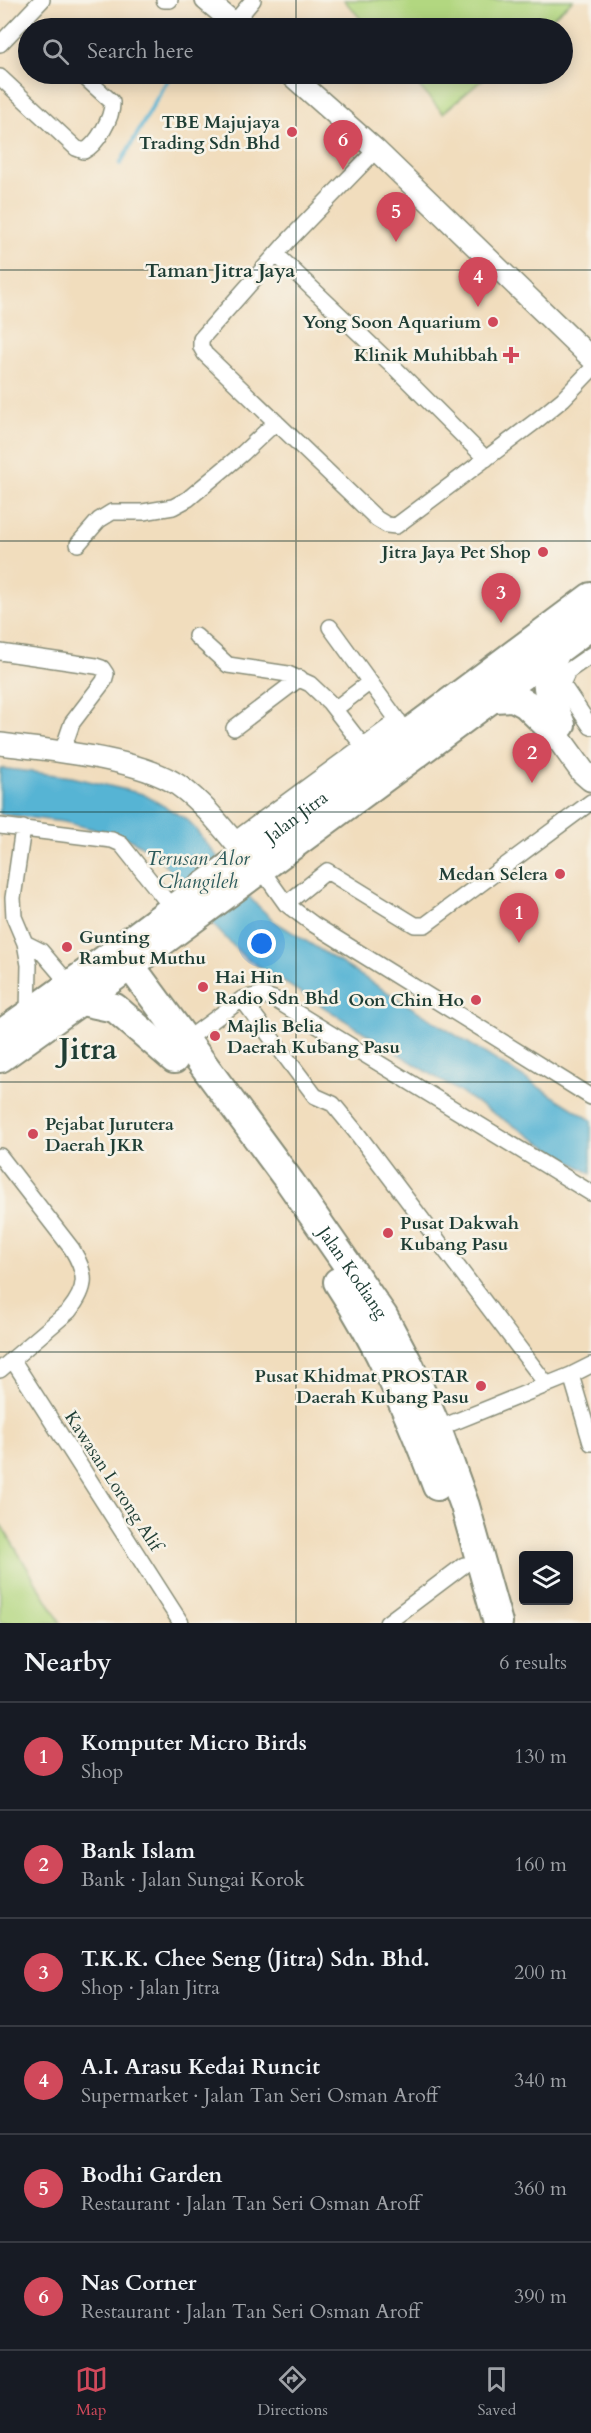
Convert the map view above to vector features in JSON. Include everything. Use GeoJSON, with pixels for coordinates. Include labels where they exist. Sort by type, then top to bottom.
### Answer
{"type":"FeatureCollection","features":[{"type":"Feature","properties":{"kind":"highway","name":"Jalan Jitra"},"geometry":{"type":"LineString","coordinates":[[246,860],[493,698],[514,669],[591,597]]}},
{"type":"Feature","properties":{"kind":"highway","name":"Jalan Jitra"},"geometry":{"type":"LineString","coordinates":[[0,1058],[76,993],[188,910],[368,752],[403,727],[514,669],[556,652],[591,625]]}},
{"type":"Feature","properties":{"kind":"highway"},"geometry":{"type":"LineString","coordinates":[[556,652],[547,668],[546,682],[558,728]]}},
{"type":"Feature","properties":{"kind":"highway"},"geometry":{"type":"LineString","coordinates":[[493,698],[513,697],[558,728]]}},
{"type":"Feature","properties":{"kind":"highway"},"geometry":{"type":"LineString","coordinates":[[178,1043],[159,986],[160,972],[164,956],[188,910]]}},
{"type":"Feature","properties":{"kind":"highway","name":"Jalan Kodiang"},"geometry":{"type":"LineString","coordinates":[[116,963],[290,1182],[383,1316],[410,1367],[437,1429],[465,1506],[498,1623]]}},
{"type":"Feature","properties":{"kind":"highway","name":"Jalan Jitra"},"geometry":{"type":"LineString","coordinates":[[0,1035],[28,1014],[76,993]]}},
{"type":"Feature","properties":{"kind":"highway"},"geometry":{"type":"LineString","coordinates":[[76,993],[116,1008],[178,1043]]}},
{"type":"Feature","properties":{"kind":"highway","name":"Jalan Kodiang"},"geometry":{"type":"LineString","coordinates":[[178,1043],[311,1240],[363,1323],[407,1411],[436,1483],[464,1565],[479,1623]]}},
{"type":"Feature","properties":{"kind":"main road"},"geometry":{"type":"LineString","coordinates":[[206,0],[227,18]]}},
{"type":"Feature","properties":{"kind":"main road"},"geometry":{"type":"LineString","coordinates":[[301,84],[376,150],[591,357]]}},
{"type":"Feature","properties":{"kind":"main road"},"geometry":{"type":"LineString","coordinates":[[514,669],[591,771]]}},
{"type":"Feature","properties":{"kind":"main road"},"geometry":{"type":"LineString","coordinates":[[558,728],[583,772],[591,779]]}},
{"type":"Feature","properties":{"kind":"main road"},"geometry":{"type":"LineString","coordinates":[[0,744],[62,752],[141,768],[158,774],[196,799],[246,860]]}},
{"type":"Feature","properties":{"kind":"street"},"geometry":{"type":"LineString","coordinates":[[31,18],[42,0]]}},
{"type":"Feature","properties":{"kind":"street"},"geometry":{"type":"LineString","coordinates":[[164,0],[170,0]]}},
{"type":"Feature","properties":{"kind":"street"},"geometry":{"type":"LineString","coordinates":[[242,18],[253,0]]}},
{"type":"Feature","properties":{"kind":"street"},"geometry":{"type":"LineString","coordinates":[[0,44],[18,31]]}},
{"type":"Feature","properties":{"kind":"street"},"geometry":{"type":"LineString","coordinates":[[0,77],[76,148],[84,151],[91,148],[112,110],[112,102],[92,84]]}},
{"type":"Feature","properties":{"kind":"street"},"geometry":{"type":"LineString","coordinates":[[376,150],[276,254],[201,339],[201,347],[205,354],[377,519],[387,525],[396,525],[404,521],[486,459],[563,399],[591,370]]}},
{"type":"Feature","properties":{"kind":"street"},"geometry":{"type":"LineString","coordinates":[[276,254],[486,459]]}},
{"type":"Feature","properties":{"kind":"street"},"geometry":{"type":"LineString","coordinates":[[78,544],[99,520],[112,513],[143,512],[173,507],[188,499],[276,422]]}},
{"type":"Feature","properties":{"kind":"street"},"geometry":{"type":"LineString","coordinates":[[330,627],[403,727]]}},
{"type":"Feature","properties":{"kind":"street"},"geometry":{"type":"LineString","coordinates":[[196,636],[228,665],[288,674],[300,678],[324,696],[368,752]]}},
{"type":"Feature","properties":{"kind":"street"},"geometry":{"type":"LineString","coordinates":[[0,652],[102,668],[106,674],[104,681],[72,723],[62,752]]}},
{"type":"Feature","properties":{"kind":"street"},"geometry":{"type":"LineString","coordinates":[[591,655],[568,672],[562,684],[591,727]]}},
{"type":"Feature","properties":{"kind":"street"},"geometry":{"type":"LineString","coordinates":[[234,728],[300,678]]}},
{"type":"Feature","properties":{"kind":"street"},"geometry":{"type":"LineString","coordinates":[[335,709],[370,682]]}},
{"type":"Feature","properties":{"kind":"street"},"geometry":{"type":"LineString","coordinates":[[286,904],[327,871],[415,925],[425,925],[591,802]]}},
{"type":"Feature","properties":{"kind":"street"},"geometry":{"type":"LineString","coordinates":[[0,826],[112,840],[121,844],[188,910]]}},
{"type":"Feature","properties":{"kind":"street"},"geometry":{"type":"LineString","coordinates":[[23,828],[13,898],[14,917],[25,943],[29,965],[28,1014]]}},
{"type":"Feature","properties":{"kind":"street"},"geometry":{"type":"LineString","coordinates":[[246,860],[286,904],[313,924],[591,1097]]}},
{"type":"Feature","properties":{"kind":"street"},"geometry":{"type":"LineString","coordinates":[[25,943],[41,951],[76,993]]}},
{"type":"Feature","properties":{"kind":"street"},"geometry":{"type":"LineString","coordinates":[[178,1043],[242,999],[260,995],[274,999],[591,1193]]}},
{"type":"Feature","properties":{"kind":"street"},"geometry":{"type":"LineString","coordinates":[[242,999],[315,1096],[333,1104],[547,1385]]}},
{"type":"Feature","properties":{"kind":"street"},"geometry":{"type":"LineString","coordinates":[[0,1156],[72,1249],[80,1263],[85,1282],[77,1301],[69,1311],[0,1370]]}},
{"type":"Feature","properties":{"kind":"street","name":"Kawasan Lorong Alif"},"geometry":{"type":"LineString","coordinates":[[12,1359],[181,1623]]}},
{"type":"Feature","properties":{"kind":"street"},"geometry":{"type":"LineString","coordinates":[[437,1429],[591,1365]]}},
{"type":"Feature","properties":{"kind":"street"},"geometry":{"type":"LineString","coordinates":[[571,1375],[591,1443]]}},
{"type":"Feature","properties":{"kind":"street"},"geometry":{"type":"LineString","coordinates":[[387,1623],[464,1565]]}},
{"type":"Feature","properties":{"kind":"green space"},"geometry":{"type":"Polygon","coordinates":[[[344,0],[573,0],[552,18],[360,18],[344,0]]]}},
{"type":"Feature","properties":{"kind":"green space"},"geometry":{"type":"Polygon","coordinates":[[[417,84],[477,84],[443,113],[417,84]]]}},
{"type":"Feature","properties":{"kind":"green space"},"geometry":{"type":"Polygon","coordinates":[[[0,1523],[61,1623],[0,1623],[0,1523]]]}},
{"type":"Feature","properties":{"kind":"water","name":"Terusan Alor Changileh"},"geometry":{"type":"Polygon","coordinates":[[[0,768],[72,777],[143,794],[188,820],[252,900],[274,921],[591,1120],[591,1174],[245,958],[218,930],[157,855],[126,837],[64,822],[0,814],[0,768]]]}},
{"type":"Feature","properties":{"kind":"waterway"},"geometry":{"type":"LineString","coordinates":[[120,164],[165,84]]}},
{"type":"Feature","properties":{"kind":"place","name":"TBE Majujaya Trading Sdn Bhd"},"geometry":{"type":"Point","coordinates":[292,132]}},
{"type":"Feature","properties":{"kind":"place","name":"Nas Corner"},"geometry":{"type":"Point","coordinates":[343,170]}},
{"type":"Feature","properties":{"kind":"place","name":"Bodhi Garden"},"geometry":{"type":"Point","coordinates":[396,242]}},
{"type":"Feature","properties":{"kind":"place","name":"A.I. Arasu Kedai Runcit"},"geometry":{"type":"Point","coordinates":[478,307]}},
{"type":"Feature","properties":{"kind":"place","name":"Yong Soon Aquarium"},"geometry":{"type":"Point","coordinates":[493,322]}},
{"type":"Feature","properties":{"kind":"place","name":"Klinik Muhibbah"},"geometry":{"type":"Point","coordinates":[511,355]}},
{"type":"Feature","properties":{"kind":"place","name":"Jitra Jaya Pet Shop"},"geometry":{"type":"Point","coordinates":[543,552]}},
{"type":"Feature","properties":{"kind":"place","name":"T.K.K. Chee Seng (Jitra) Sdn. Bhd."},"geometry":{"type":"Point","coordinates":[501,623]}},
{"type":"Feature","properties":{"kind":"place","name":"Bank Islam"},"geometry":{"type":"Point","coordinates":[532,783]}},
{"type":"Feature","properties":{"kind":"place","name":"Medan Selera"},"geometry":{"type":"Point","coordinates":[560,874]}},
{"type":"Feature","properties":{"kind":"place","name":"Komputer Micro Birds"},"geometry":{"type":"Point","coordinates":[519,943]}},
{"type":"Feature","properties":{"kind":"place","name":"Gunting Rambut Muthu"},"geometry":{"type":"Point","coordinates":[67,947]}},
{"type":"Feature","properties":{"kind":"place","name":"Hai Hin Radio Sdn Bhd"},"geometry":{"type":"Point","coordinates":[203,987]}},
{"type":"Feature","properties":{"kind":"place","name":"Oon Chin Ho"},"geometry":{"type":"Point","coordinates":[476,1000]}},
{"type":"Feature","properties":{"kind":"place","name":"Majlis Belia Daerah Kubang Pasu"},"geometry":{"type":"Point","coordinates":[215,1036]}},
{"type":"Feature","properties":{"kind":"place","name":"Pejabat Jurutera Daerah JKR"},"geometry":{"type":"Point","coordinates":[33,1134]}},
{"type":"Feature","properties":{"kind":"place","name":"Pusat Dakwah Kubang Pasu"},"geometry":{"type":"Point","coordinates":[388,1233]}},
{"type":"Feature","properties":{"kind":"place","name":"Pusat Khidmat PROSTAR Daerah Kubang Pasu"},"geometry":{"type":"Point","coordinates":[481,1386]}},
{"type":"Feature","properties":{"kind":"district","name":"Taman Jitra Jaya"},"geometry":{"type":"Point","coordinates":[220,270]}},
{"type":"Feature","properties":{"kind":"district","name":"Jitra"},"geometry":{"type":"Point","coordinates":[88,1049]}}]}
